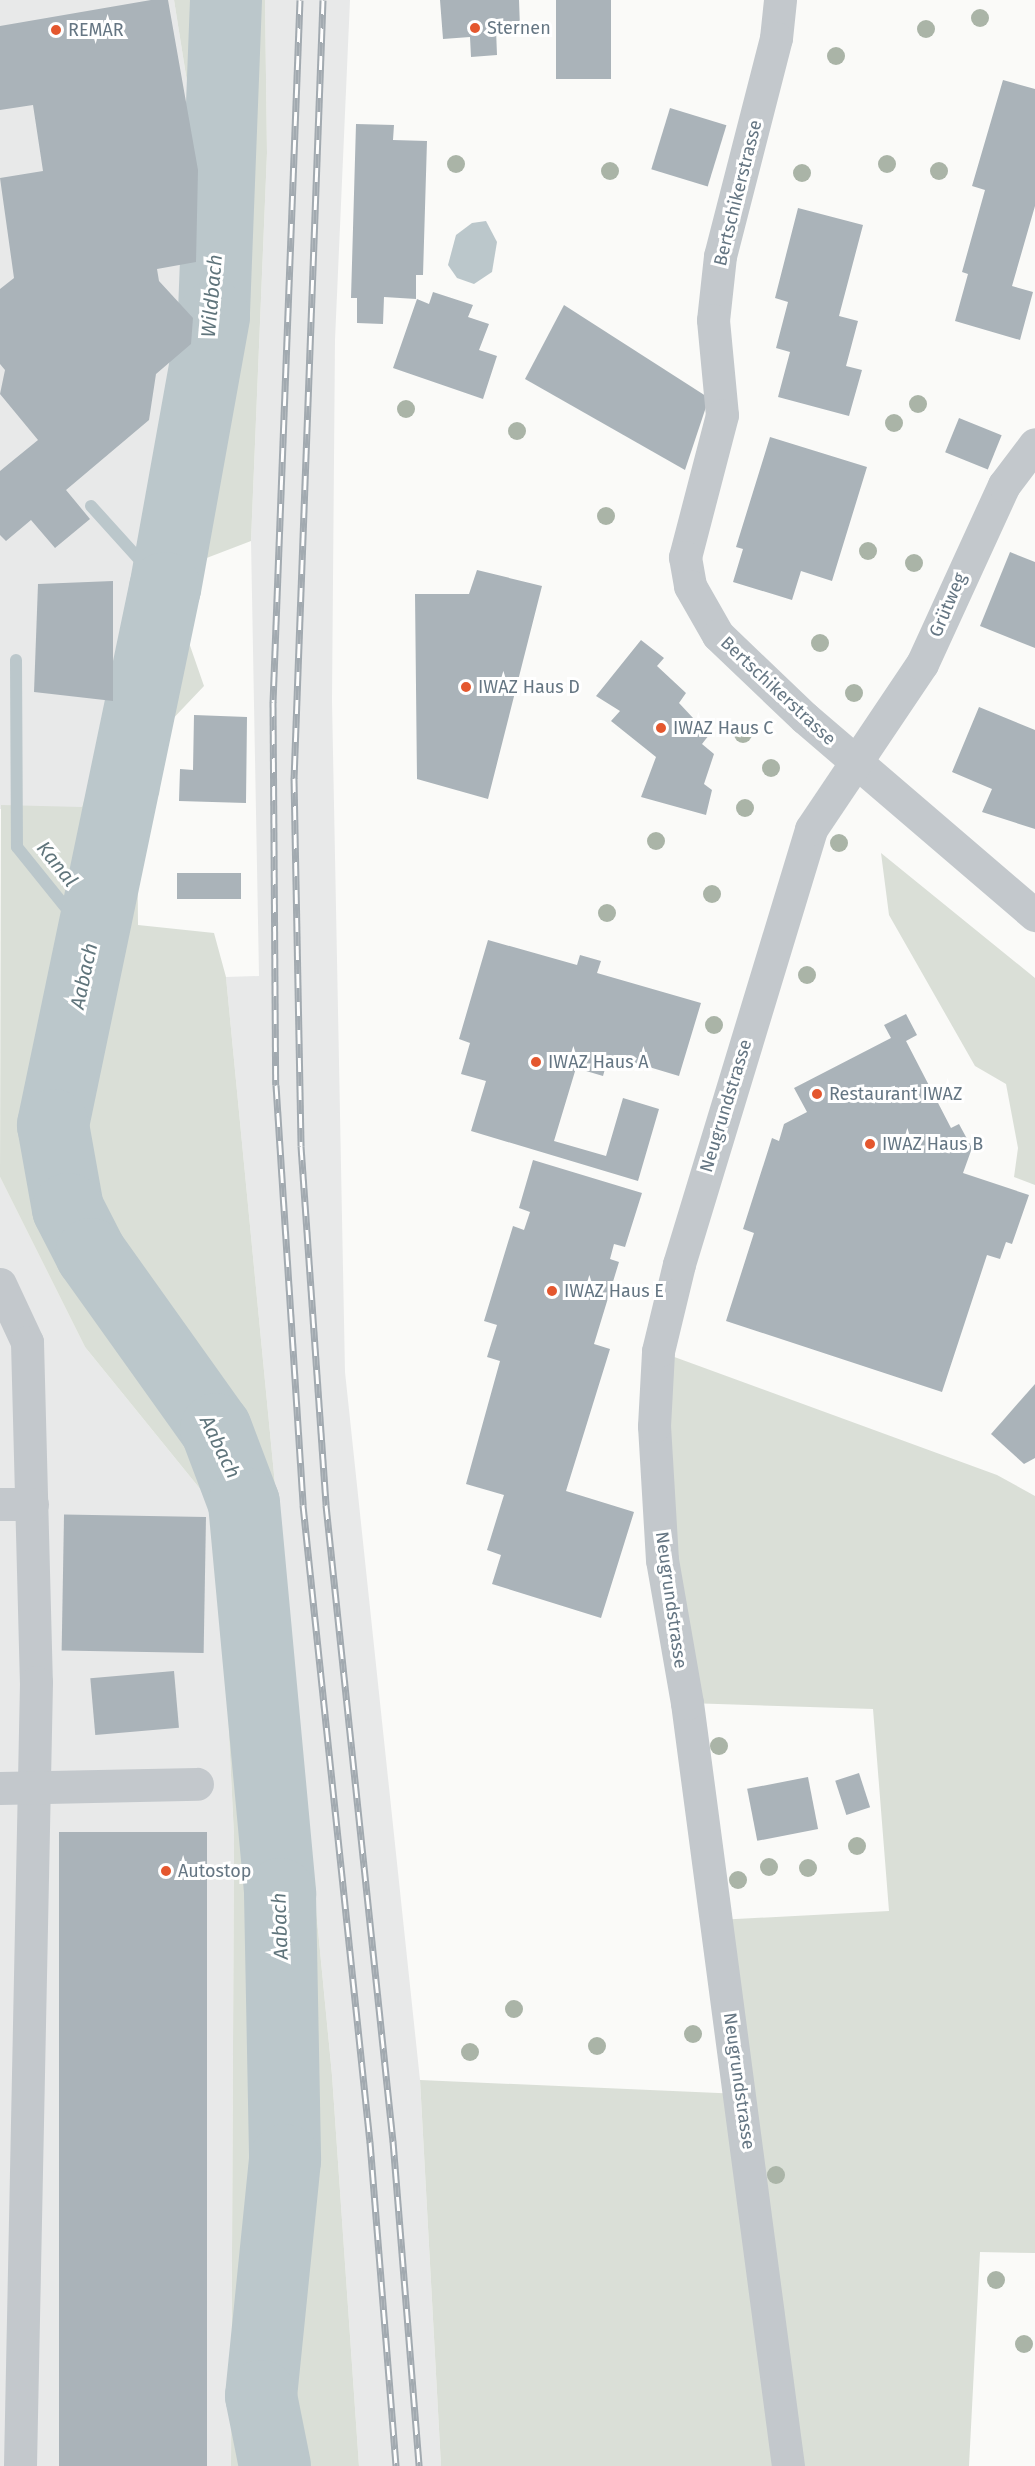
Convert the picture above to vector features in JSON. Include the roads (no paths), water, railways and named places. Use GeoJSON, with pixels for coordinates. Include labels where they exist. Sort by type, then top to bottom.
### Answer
{"type":"FeatureCollection","features":[{"type":"Feature","properties":{"kind":"street","name":"Bertschikerstrasse"},"geometry":{"type":"LineString","coordinates":[[780,0],[776,38],[720,256],[713,320],[722,415],[685,557],[690,586],[718,635],[854,761],[1035,915]]}},
{"type":"Feature","properties":{"kind":"street","name":"Grütweg"},"geometry":{"type":"LineString","coordinates":[[854,761],[922,664],[1004,485],[1035,444]]}},
{"type":"Feature","properties":{"kind":"street","name":"Neugrundstrasse"},"geometry":{"type":"LineString","coordinates":[[788,2466],[704,1826],[662,1560],[654,1426],[658,1351],[679,1264],[756,1004],[811,829],[854,761]]}},
{"type":"Feature","properties":{"kind":"street"},"geometry":{"type":"LineString","coordinates":[[0,1284],[27,1342],[16,1504],[35,1789],[20,2466]]}},
{"type":"Feature","properties":{"kind":"street"},"geometry":{"type":"LineString","coordinates":[[0,1788],[197,1784]]}},
{"type":"Feature","properties":{"kind":"waterway","name":"Aabach"},"geometry":{"type":"LineString","coordinates":[[226,0],[214,317],[165,588],[53,1125],[68,1209],[91,1254],[216,1429],[244,1503],[280,1894],[285,2160],[261,2396],[275,2466]]}},
{"type":"Feature","properties":{"kind":"waterway","name":"Aabach"},"geometry":{"type":"LineString","coordinates":[[91,506],[165,588]]}},
{"type":"Feature","properties":{"kind":"waterway","name":"Kanal"},"geometry":{"type":"LineString","coordinates":[[16,660],[17,847],[92,940]]}},
{"type":"Feature","properties":{"kind":"railway"},"geometry":{"type":"LineString","coordinates":[[300,0],[273,702],[276,1085],[303,1505],[370,2142],[396,2466]]}},
{"type":"Feature","properties":{"kind":"railway"},"geometry":{"type":"LineString","coordinates":[[323,0],[294,778],[301,1146],[326,1505],[393,2141],[419,2466]]}},
{"type":"Feature","properties":{"kind":"place","name":"Sternen"},"geometry":{"type":"Point","coordinates":[475,28]}},
{"type":"Feature","properties":{"kind":"place","name":"REMAR"},"geometry":{"type":"Point","coordinates":[56,30]}},
{"type":"Feature","properties":{"kind":"place","name":"IWAZ Haus D"},"geometry":{"type":"Point","coordinates":[466,687]}},
{"type":"Feature","properties":{"kind":"place","name":"IWAZ Haus C"},"geometry":{"type":"Point","coordinates":[661,728]}},
{"type":"Feature","properties":{"kind":"place","name":"IWAZ Haus A"},"geometry":{"type":"Point","coordinates":[536,1062]}},
{"type":"Feature","properties":{"kind":"place","name":"Restaurant IWAZ"},"geometry":{"type":"Point","coordinates":[817,1094]}},
{"type":"Feature","properties":{"kind":"place","name":"IWAZ Haus B"},"geometry":{"type":"Point","coordinates":[870,1144]}},
{"type":"Feature","properties":{"kind":"place","name":"IWAZ Haus E"},"geometry":{"type":"Point","coordinates":[552,1291]}},
{"type":"Feature","properties":{"kind":"place","name":"Autostop"},"geometry":{"type":"Point","coordinates":[166,1871]}},
{"type":"Feature","properties":{"kind":"water label","name":"Wildbach"},"geometry":{"type":"Point","coordinates":[212,296]}}]}
